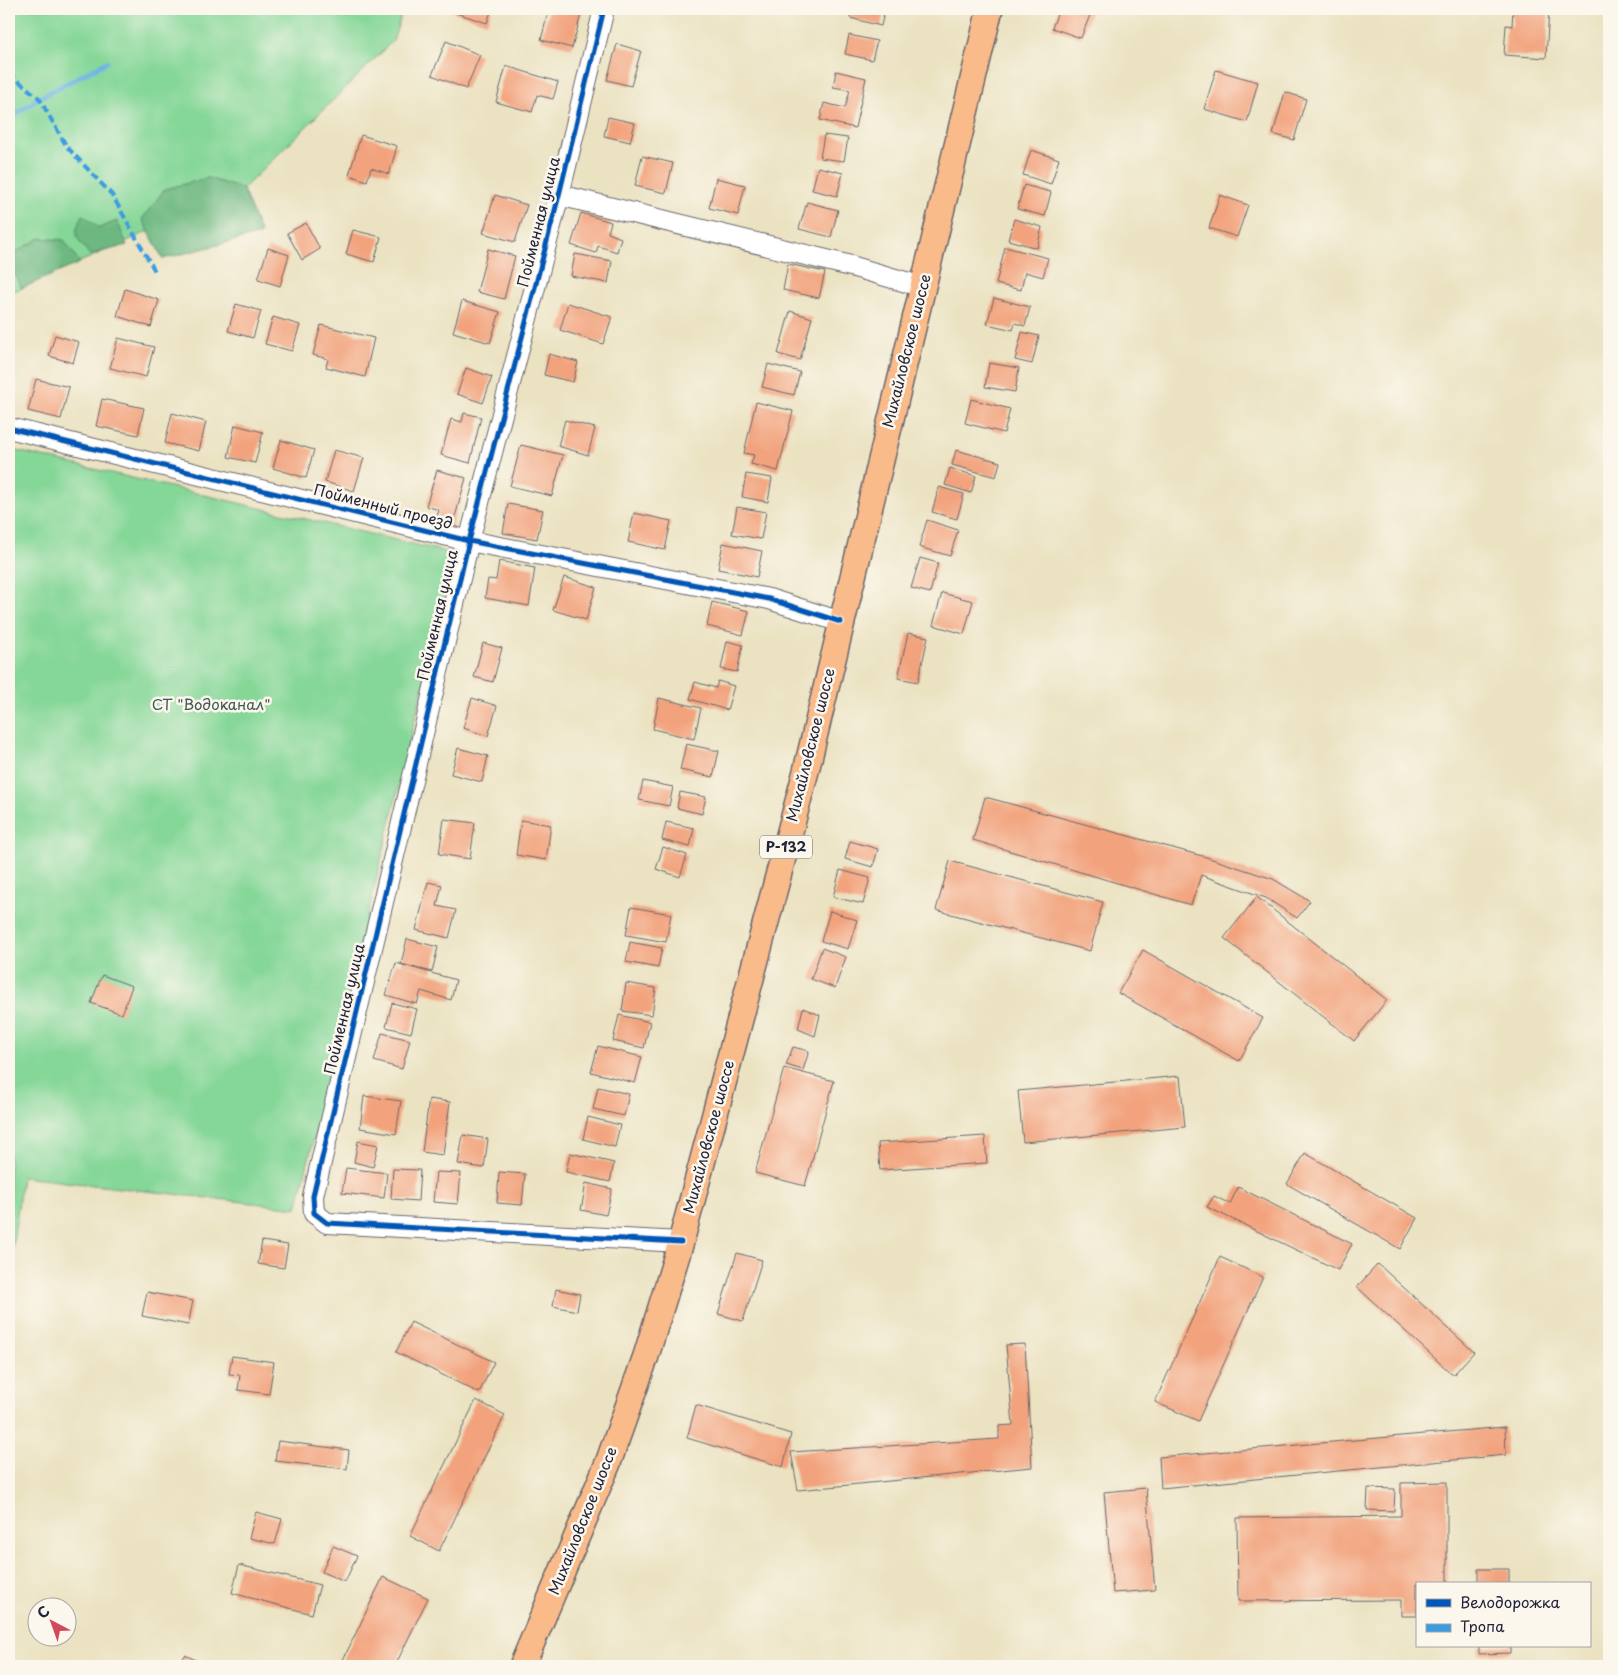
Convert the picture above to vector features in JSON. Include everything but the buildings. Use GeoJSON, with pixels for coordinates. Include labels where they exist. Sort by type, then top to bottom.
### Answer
{"type":"FeatureCollection","features":[{"type":"Feature","properties":{"kind":"main road","name":"Михайловское шоссе"},"geometry":{"type":"LineString","coordinates":[[522,1666],[608,1463],[646,1356],[681,1242],[806,771],[990,9]]}},
{"type":"Feature","properties":{"kind":"street","name":"Пойменная улица"},"geometry":{"type":"LineString","coordinates":[[604,9],[559,195],[469,541],[313,1196],[314,1213],[327,1223],[681,1242]]}},
{"type":"Feature","properties":{"kind":"street"},"geometry":{"type":"LineString","coordinates":[[559,195],[851,266],[923,287]]}},
{"type":"Feature","properties":{"kind":"street","name":"Пойменный проезд"},"geometry":{"type":"LineString","coordinates":[[9,428],[469,541],[769,600],[841,622]]}},
{"type":"Feature","properties":{"kind":"green space"},"geometry":{"type":"Polygon","coordinates":[[[9,9],[403,9],[393,41],[243,189],[9,293],[9,9]]]}},
{"type":"Feature","properties":{"kind":"green space"},"geometry":{"type":"Polygon","coordinates":[[[208,178],[243,189],[261,234],[163,259],[142,219],[165,189],[208,178]]]}},
{"type":"Feature","properties":{"kind":"green space"},"geometry":{"type":"Polygon","coordinates":[[[83,215],[99,228],[117,221],[127,245],[90,255],[77,237],[77,228],[83,215]]]}},
{"type":"Feature","properties":{"kind":"green space"},"geometry":{"type":"Polygon","coordinates":[[[40,238],[64,240],[80,263],[22,288],[11,267],[16,252],[40,238]]]}},
{"type":"Feature","properties":{"kind":"green space","name":"СТ \"Водоканал\""},"geometry":{"type":"Polygon","coordinates":[[[9,449],[455,554],[297,1208],[22,1177],[9,1274],[9,449]]]}},
{"type":"Feature","properties":{"kind":"waterway"},"geometry":{"type":"LineString","coordinates":[[9,119],[39,98],[107,62]]}},
{"type":"Feature","properties":{"kind":"marked path"},"geometry":{"type":"LineString","coordinates":[[9,73],[39,98],[67,147],[112,195],[156,273]]}},
{"type":"Feature","properties":{"kind":"cycle path"},"geometry":{"type":"LineString","coordinates":[[604,9],[559,195],[469,541],[313,1196],[314,1213],[327,1223],[681,1242]]}},
{"type":"Feature","properties":{"kind":"cycle path"},"geometry":{"type":"LineString","coordinates":[[9,428],[469,541],[769,599],[841,622]]}}]}
